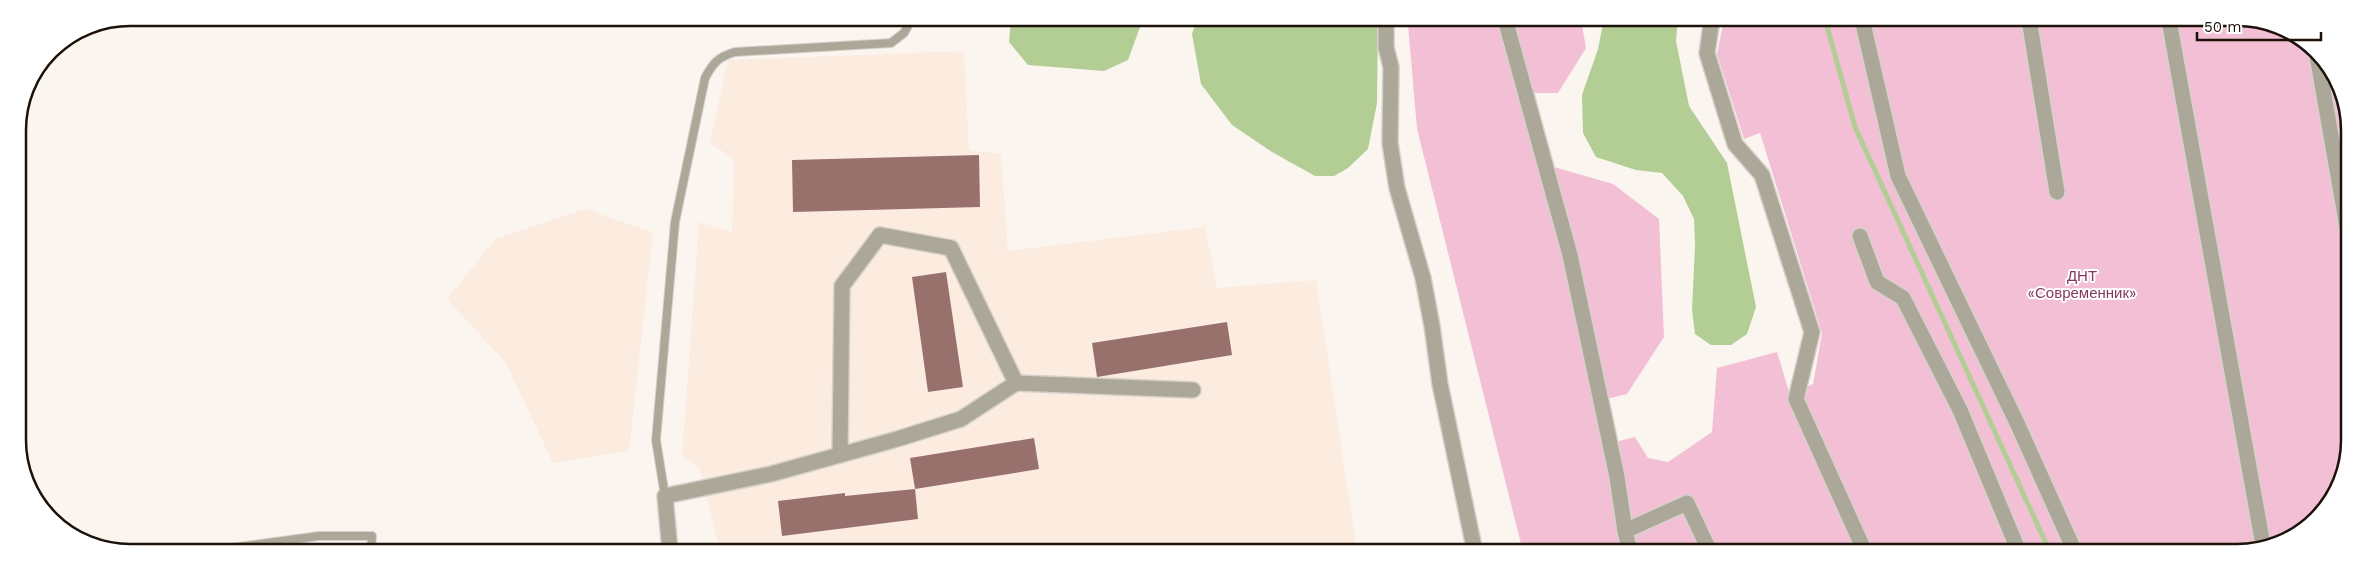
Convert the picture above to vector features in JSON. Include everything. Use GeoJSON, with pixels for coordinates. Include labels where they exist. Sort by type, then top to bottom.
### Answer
{"type":"FeatureCollection","features":[{"type":"Feature","properties":{"kind":"street"},"geometry":{"type":"LineString","coordinates":[[1386,26],[1386,46],[1391,67],[1390,143],[1397,188],[1422,278],[1432,326],[1440,384],[1473,544]]}},
{"type":"Feature","properties":{"kind":"street"},"geometry":{"type":"LineString","coordinates":[[1507,26],[1570,255],[1617,477],[1628,544]]}},
{"type":"Feature","properties":{"kind":"street"},"geometry":{"type":"LineString","coordinates":[[1711,26],[1707,53],[1734,144],[1762,175],[1812,332],[1796,399],[1861,544]]}},
{"type":"Feature","properties":{"kind":"street"},"geometry":{"type":"LineString","coordinates":[[1864,26],[1898,176],[2017,423],[2071,544]]}},
{"type":"Feature","properties":{"kind":"street"},"geometry":{"type":"LineString","coordinates":[[2030,26],[2057,192]]}},
{"type":"Feature","properties":{"kind":"street"},"geometry":{"type":"LineString","coordinates":[[2169,26],[2261,541]]}},
{"type":"Feature","properties":{"kind":"street"},"geometry":{"type":"LineString","coordinates":[[2319,67],[2341,194]]}},
{"type":"Feature","properties":{"kind":"street"},"geometry":{"type":"LineString","coordinates":[[840,455],[842,286],[880,235],[951,248],[1016,383]]}},
{"type":"Feature","properties":{"kind":"street"},"geometry":{"type":"LineString","coordinates":[[1860,236],[1877,282],[1903,298],[1960,410],[2016,544]]}},
{"type":"Feature","properties":{"kind":"street"},"geometry":{"type":"LineString","coordinates":[[669,544],[665,496],[772,474],[961,419],[1016,383],[1193,390]]}},
{"type":"Feature","properties":{"kind":"street"},"geometry":{"type":"LineString","coordinates":[[1625,531],[1687,503],[1706,544]]}},
{"type":"Feature","properties":{"kind":"lane"},"geometry":{"type":"LineString","coordinates":[[665,496],[656,440],[675,222],[704,78],[713,63],[722,56],[735,52],[891,43],[904,33],[908,26]]}},
{"type":"Feature","properties":{"kind":"lane"},"geometry":{"type":"LineString","coordinates":[[260,544],[319,536],[372,536],[371,544]]}},
{"type":"Feature","properties":{"kind":"shaded area"},"geometry":{"type":"Polygon","coordinates":[[[1010,26],[1140,26],[1128,60],[1104,71],[1028,65],[1009,42],[1010,26]]]}},
{"type":"Feature","properties":{"kind":"shaded area"},"geometry":{"type":"Polygon","coordinates":[[[1195,26],[1378,26],[1377,103],[1368,149],[1348,168],[1334,176],[1315,176],[1272,152],[1232,125],[1201,84],[1192,34],[1195,26]]]}},
{"type":"Feature","properties":{"kind":"shaded area"},"geometry":{"type":"Polygon","coordinates":[[[1603,26],[1677,26],[1676,41],[1689,106],[1727,163],[1756,307],[1747,334],[1731,345],[1711,345],[1695,334],[1692,310],[1695,246],[1694,219],[1683,196],[1662,173],[1636,170],[1596,157],[1583,133],[1582,95],[1598,49],[1603,26]]]}},
{"type":"Feature","properties":{"kind":"shaded area"},"geometry":{"type":"Polygon","coordinates":[[[964,51],[969,150],[1001,154],[1008,251],[1205,227],[1217,288],[1316,280],[1356,544],[718,544],[699,467],[682,456],[699,222],[732,232],[734,159],[710,143],[728,60],[964,51]]]}},
{"type":"Feature","properties":{"kind":"shaded area"},"geometry":{"type":"Polygon","coordinates":[[[585,209],[653,232],[629,451],[553,463],[506,363],[447,299],[495,239],[585,209]]]}},
{"type":"Feature","properties":{"kind":"green space","name":"ДНТ «Современник»"},"geometry":{"type":"Polygon","coordinates":[[[1408,26],[1582,26],[1586,48],[1558,93],[1530,93],[1547,165],[1613,184],[1659,219],[1664,337],[1627,394],[1598,401],[1604,445],[1635,437],[1648,458],[1668,462],[1712,432],[1717,368],[1777,352],[1790,395],[1813,384],[1822,333],[1760,133],[1744,139],[1717,54],[1723,26],[2244,26],[2277,34],[2300,48],[2323,72],[2335,96],[2341,123],[2341,447],[2333,480],[2315,508],[2295,526],[2277,536],[2244,544],[1521,544],[1417,129],[1408,26]]]}},
{"type":"Feature","properties":{"kind":"building"},"geometry":{"type":"Polygon","coordinates":[[[979,155],[980,207],[793,212],[792,160],[979,155]]]}},
{"type":"Feature","properties":{"kind":"building"},"geometry":{"type":"Polygon","coordinates":[[[946,272],[963,387],[928,392],[912,277],[946,272]]]}},
{"type":"Feature","properties":{"kind":"building"},"geometry":{"type":"Polygon","coordinates":[[[1227,322],[1232,355],[1097,377],[1092,343],[1227,322]]]}},
{"type":"Feature","properties":{"kind":"building"},"geometry":{"type":"Polygon","coordinates":[[[1034,438],[1039,469],[915,489],[910,458],[1034,438]]]}},
{"type":"Feature","properties":{"kind":"building"},"geometry":{"type":"Polygon","coordinates":[[[915,489],[918,519],[782,536],[778,501],[845,493],[845,496],[915,489]]]}},
{"type":"Feature","properties":{"kind":"waterway"},"geometry":{"type":"LineString","coordinates":[[1827,26],[1855,127],[2046,544]]}}]}
